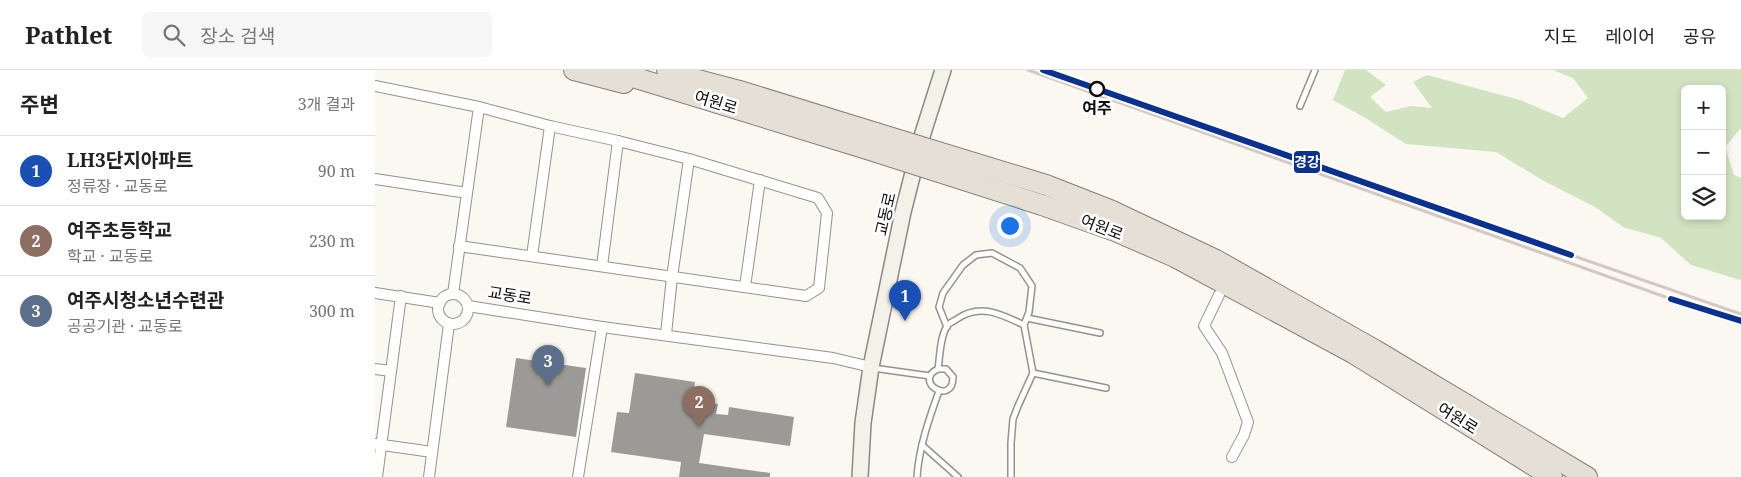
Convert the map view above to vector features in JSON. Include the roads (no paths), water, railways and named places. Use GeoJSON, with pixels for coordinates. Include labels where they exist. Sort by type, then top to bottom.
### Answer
{"type":"FeatureCollection","features":[{"type":"Feature","properties":{"kind":"highway"},"geometry":{"type":"LineString","coordinates":[[575,70],[685,100],[711,101]]}},
{"type":"Feature","properties":{"kind":"highway","name":"여원로"},"geometry":{"type":"LineString","coordinates":[[610,70],[711,101],[1046,185],[1110,210],[1216,260],[1375,350],[1587,477]]}},
{"type":"Feature","properties":{"kind":"highway","name":"여원로"},"geometry":{"type":"LineString","coordinates":[[667,70],[694,80],[743,92],[1115,231],[1175,257],[1353,353],[1552,477]]}},
{"type":"Feature","properties":{"kind":"highway"},"geometry":{"type":"LineString","coordinates":[[1115,231],[1135,250],[1307,342],[1476,441],[1517,455]]}},
{"type":"Feature","properties":{"kind":"street","name":"교동로"},"geometry":{"type":"LineString","coordinates":[[860,477],[863,423],[871,368],[903,212],[923,133],[943,70]]}},
{"type":"Feature","properties":{"kind":"street"},"geometry":{"type":"LineString","coordinates":[[375,86],[479,107],[689,159],[817,198],[827,213],[819,288],[806,296],[459,246]]}},
{"type":"Feature","properties":{"kind":"street"},"geometry":{"type":"LineString","coordinates":[[453,294],[479,107]]}},
{"type":"Feature","properties":{"kind":"street"},"geometry":{"type":"LineString","coordinates":[[532,256],[550,126]]}},
{"type":"Feature","properties":{"kind":"street"},"geometry":{"type":"LineString","coordinates":[[602,266],[618,141]]}},
{"type":"Feature","properties":{"kind":"street"},"geometry":{"type":"LineString","coordinates":[[666,334],[689,159]]}},
{"type":"Feature","properties":{"kind":"street"},"geometry":{"type":"LineString","coordinates":[[375,178],[467,192]]}},
{"type":"Feature","properties":{"kind":"street"},"geometry":{"type":"LineString","coordinates":[[745,287],[760,180]]}},
{"type":"Feature","properties":{"kind":"street"},"geometry":{"type":"LineString","coordinates":[[375,292],[440,303]]}},
{"type":"Feature","properties":{"kind":"street"},"geometry":{"type":"LineString","coordinates":[[453,294],[462,298],[468,306],[468,311],[459,323],[449,324],[439,315],[438,310],[444,298],[453,294]]}},
{"type":"Feature","properties":{"kind":"street"},"geometry":{"type":"LineString","coordinates":[[1219,294],[1204,326],[1222,354],[1248,422],[1244,435],[1232,457]]}},
{"type":"Feature","properties":{"kind":"street"},"geometry":{"type":"LineString","coordinates":[[377,477],[378,444],[391,371],[401,296]]}},
{"type":"Feature","properties":{"kind":"street","name":"교동로"},"geometry":{"type":"LineString","coordinates":[[468,306],[601,327],[666,334],[833,358],[871,368]]}},
{"type":"Feature","properties":{"kind":"street"},"geometry":{"type":"LineString","coordinates":[[429,477],[449,324]]}},
{"type":"Feature","properties":{"kind":"street"},"geometry":{"type":"LineString","coordinates":[[578,477],[601,327]]}},
{"type":"Feature","properties":{"kind":"street"},"geometry":{"type":"LineString","coordinates":[[375,368],[391,371]]}},
{"type":"Feature","properties":{"kind":"street"},"geometry":{"type":"LineString","coordinates":[[378,444],[432,452]]}},
{"type":"Feature","properties":{"kind":"lane"},"geometry":{"type":"LineString","coordinates":[[1300,106],[1315,70]]}},
{"type":"Feature","properties":{"kind":"lane"},"geometry":{"type":"LineString","coordinates":[[947,326],[939,307],[943,293],[963,265],[976,255],[992,252],[1021,268],[1032,286],[1031,300],[1024,325],[1033,373],[1013,419],[1011,477]]}},
{"type":"Feature","properties":{"kind":"lane"},"geometry":{"type":"LineString","coordinates":[[930,376],[938,368],[941,344],[947,326],[966,312],[984,311],[1004,316],[1024,325]]}},
{"type":"Feature","properties":{"kind":"lane"},"geometry":{"type":"LineString","coordinates":[[1027,318],[1100,333]]}},
{"type":"Feature","properties":{"kind":"lane"},"geometry":{"type":"LineString","coordinates":[[871,368],[930,376]]}},
{"type":"Feature","properties":{"kind":"lane"},"geometry":{"type":"LineString","coordinates":[[930,376],[932,387],[939,391],[949,388],[953,378],[945,369],[938,368]]}},
{"type":"Feature","properties":{"kind":"lane"},"geometry":{"type":"LineString","coordinates":[[1033,373],[1105,388]]}},
{"type":"Feature","properties":{"kind":"lane"},"geometry":{"type":"LineString","coordinates":[[917,477],[922,445],[939,391]]}},
{"type":"Feature","properties":{"kind":"lane"},"geometry":{"type":"LineString","coordinates":[[922,445],[958,477]]}},
{"type":"Feature","properties":{"kind":"railway"},"geometry":{"type":"LineString","coordinates":[[1028,70],[1671,299]]}},
{"type":"Feature","properties":{"kind":"railway"},"geometry":{"type":"LineString","coordinates":[[1571,255],[1741,314]]}},
{"type":"Feature","properties":{"kind":"place","name":"여주"},"geometry":{"type":"Point","coordinates":[1097,89]}},
{"type":"Feature","properties":{"kind":"place","name":"LH3단지아파트"},"geometry":{"type":"Point","coordinates":[905,321]}},
{"type":"Feature","properties":{"kind":"place","name":"여주시청소년수련관"},"geometry":{"type":"Point","coordinates":[548,386]}},
{"type":"Feature","properties":{"kind":"place","name":"여주초등학교"},"geometry":{"type":"Point","coordinates":[699,427]}}]}
